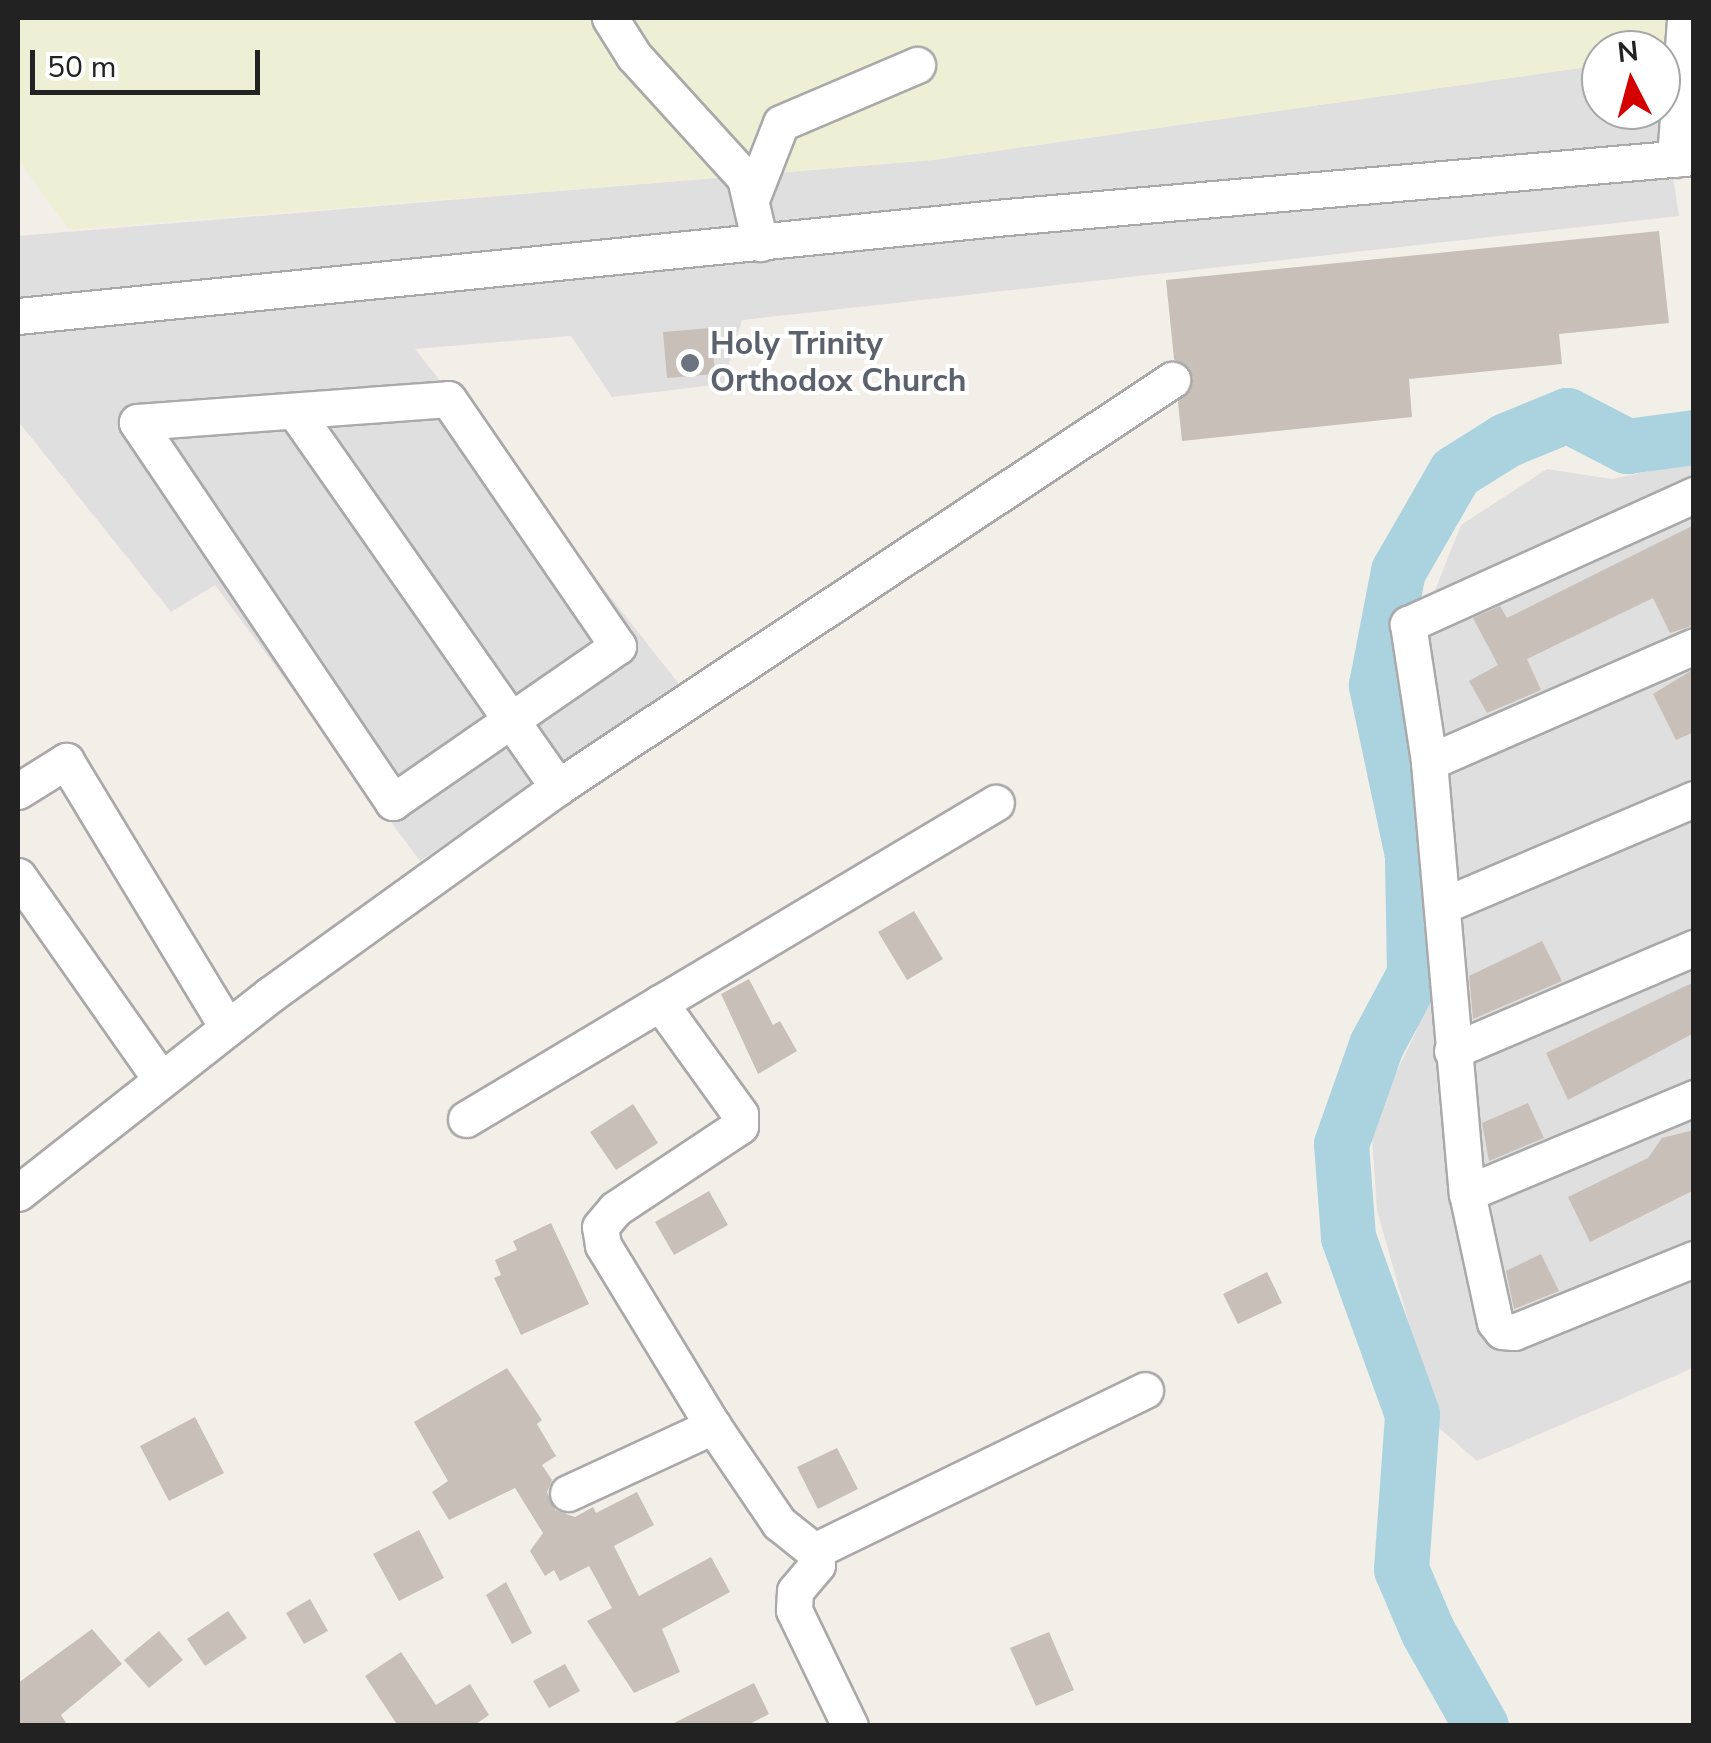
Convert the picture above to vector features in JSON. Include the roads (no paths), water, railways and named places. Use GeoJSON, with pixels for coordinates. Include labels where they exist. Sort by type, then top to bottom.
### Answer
{"type":"FeatureCollection","features":[{"type":"Feature","properties":{"kind":"street"},"geometry":{"type":"LineString","coordinates":[[610,18],[645,68],[731,158],[752,197],[760,243]]}},
{"type":"Feature","properties":{"kind":"street"},"geometry":{"type":"LineString","coordinates":[[18,316],[1685,158],[1685,18]]}},
{"type":"Feature","properties":{"kind":"street"},"geometry":{"type":"LineString","coordinates":[[752,197],[781,123],[916,65]]}},
{"type":"Feature","properties":{"kind":"street"},"geometry":{"type":"LineString","coordinates":[[18,1193],[160,1078],[558,787],[1172,380]]}},
{"type":"Feature","properties":{"kind":"street"},"geometry":{"type":"LineString","coordinates":[[448,400],[618,646],[514,722],[393,802],[138,422],[296,413],[448,400]]}},
{"type":"Feature","properties":{"kind":"street"},"geometry":{"type":"LineString","coordinates":[[296,413],[558,787]]}},
{"type":"Feature","properties":{"kind":"street"},"geometry":{"type":"LineString","coordinates":[[1694,496],[1408,624],[1429,762],[1467,1193],[1483,1282],[1502,1331],[1514,1332],[1694,1259]]}},
{"type":"Feature","properties":{"kind":"street"},"geometry":{"type":"LineString","coordinates":[[1429,762],[1694,646]]}},
{"type":"Feature","properties":{"kind":"street"},"geometry":{"type":"LineString","coordinates":[[18,791],[66,761],[228,1027]]}},
{"type":"Feature","properties":{"kind":"street"},"geometry":{"type":"LineString","coordinates":[[1442,906],[1694,799]]}},
{"type":"Feature","properties":{"kind":"street"},"geometry":{"type":"LineString","coordinates":[[466,1118],[996,803]]}},
{"type":"Feature","properties":{"kind":"street"},"geometry":{"type":"LineString","coordinates":[[18,876],[160,1078]]}},
{"type":"Feature","properties":{"kind":"street"},"geometry":{"type":"LineString","coordinates":[[1452,1051],[1694,948]]}},
{"type":"Feature","properties":{"kind":"street"},"geometry":{"type":"LineString","coordinates":[[660,1003],[740,1114],[740,1126],[615,1209],[600,1227],[602,1246],[778,1523],[814,1551],[817,1565],[795,1591],[794,1610],[850,1726]]}},
{"type":"Feature","properties":{"kind":"street"},"geometry":{"type":"LineString","coordinates":[[1467,1193],[1694,1098]]}},
{"type":"Feature","properties":{"kind":"street"},"geometry":{"type":"LineString","coordinates":[[814,1551],[1145,1390]]}},
{"type":"Feature","properties":{"kind":"street"},"geometry":{"type":"LineString","coordinates":[[568,1493],[713,1426]]}},
{"type":"Feature","properties":{"kind":"waterway"},"geometry":{"type":"LineString","coordinates":[[1481,1726],[1427,1630],[1401,1569],[1412,1414],[1348,1237],[1341,1144],[1376,1045],[1414,974],[1412,855],[1376,685],[1398,571],[1455,472],[1506,440],[1567,415],[1627,446],[1694,437]]}},
{"type":"Feature","properties":{"kind":"place","name":"Holy Trinity Orthodox Church"},"geometry":{"type":"Point","coordinates":[690,363]}}]}
